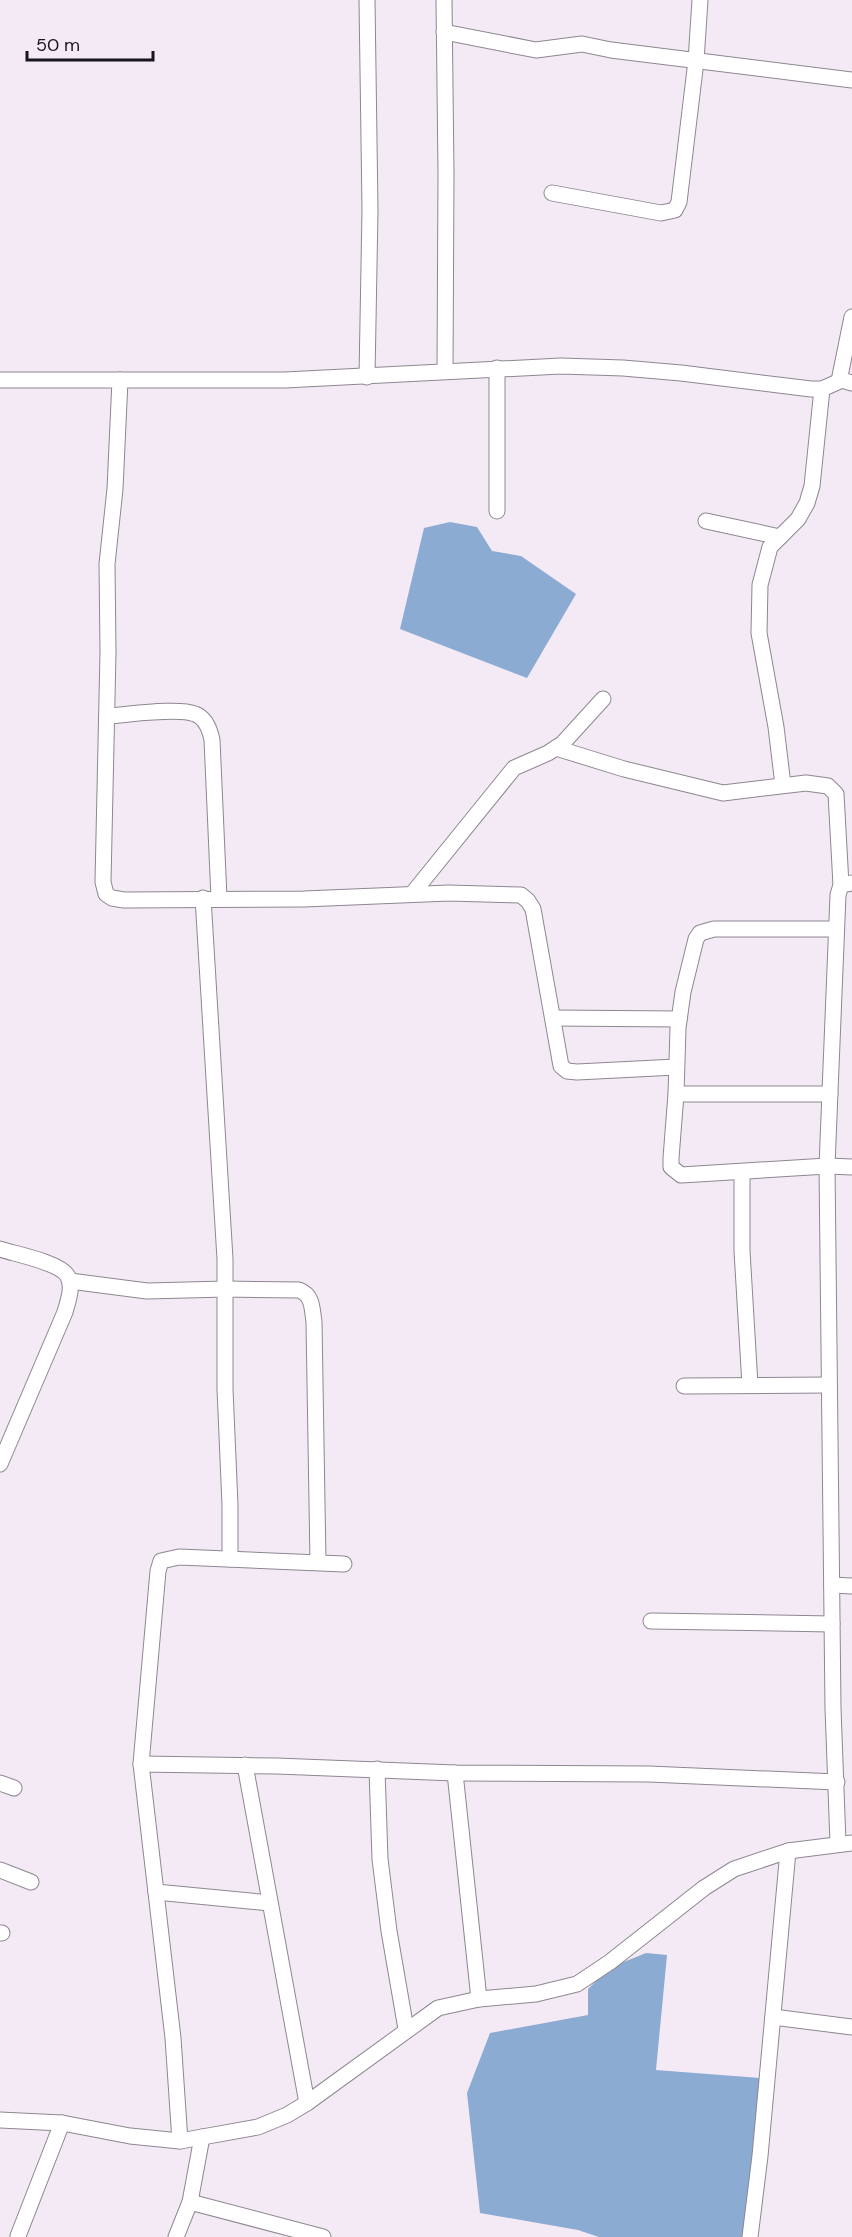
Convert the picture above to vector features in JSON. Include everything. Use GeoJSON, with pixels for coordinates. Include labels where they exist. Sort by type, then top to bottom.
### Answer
{"type":"FeatureCollection","features":[{"type":"Feature","properties":{"kind":"street"},"geometry":{"type":"LineString","coordinates":[[367,0],[370,210],[367,377]]}},
{"type":"Feature","properties":{"kind":"street"},"geometry":{"type":"LineString","coordinates":[[444,0],[445,371]]}},
{"type":"Feature","properties":{"kind":"street"},"geometry":{"type":"LineString","coordinates":[[552,193],[661,213],[675,210],[679,202],[696,61],[700,0]]}},
{"type":"Feature","properties":{"kind":"street"},"geometry":{"type":"LineString","coordinates":[[444,32],[536,50],[582,44],[852,80]]}},
{"type":"Feature","properties":{"kind":"street"},"geometry":{"type":"LineString","coordinates":[[0,380],[285,380],[561,366],[623,368],[822,389],[847,381],[841,371],[852,317]]}},
{"type":"Feature","properties":{"kind":"street"},"geometry":{"type":"LineString","coordinates":[[497,368],[497,512]]}},
{"type":"Feature","properties":{"kind":"street"},"geometry":{"type":"LineString","coordinates":[[120,380],[115,489],[107,564],[107,716],[103,882],[106,894],[124,900],[412,894],[520,895],[533,909],[561,1066],[567,1071],[578,1072],[676,1067]]}},
{"type":"Feature","properties":{"kind":"street"},"geometry":{"type":"LineString","coordinates":[[783,785],[776,727],[759,633],[760,585],[770,547],[798,519],[807,503],[812,486],[822,389]]}},
{"type":"Feature","properties":{"kind":"street"},"geometry":{"type":"LineString","coordinates":[[706,521],[780,537]]}},
{"type":"Feature","properties":{"kind":"street"},"geometry":{"type":"LineString","coordinates":[[412,894],[514,768],[556,748],[576,731],[603,699]]}},
{"type":"Feature","properties":{"kind":"street"},"geometry":{"type":"LineString","coordinates":[[107,716],[183,711],[197,714],[205,721],[212,740],[219,898]]}},
{"type":"Feature","properties":{"kind":"street"},"geometry":{"type":"LineString","coordinates":[[0,2120],[62,2123],[130,2136],[180,2141],[258,2127],[308,2103],[406,2029],[438,2008],[479,1999],[536,1994],[577,1984],[734,1869],[788,1851],[845,1843],[837,1782],[833,1708],[826,1166],[838,895],[846,884],[836,794],[828,786],[819,784],[783,785],[723,793],[624,769],[556,748]]}},
{"type":"Feature","properties":{"kind":"street"},"geometry":{"type":"LineString","coordinates":[[203,898],[225,1259],[225,1389],[230,1559]]}},
{"type":"Feature","properties":{"kind":"street"},"geometry":{"type":"LineString","coordinates":[[836,929],[714,929],[700,933],[696,939],[683,992],[679,1019],[671,1167],[681,1175],[826,1166],[852,1167]]}},
{"type":"Feature","properties":{"kind":"street"},"geometry":{"type":"LineString","coordinates":[[553,1018],[679,1019]]}},
{"type":"Feature","properties":{"kind":"street"},"geometry":{"type":"LineString","coordinates":[[676,1094],[830,1094]]}},
{"type":"Feature","properties":{"kind":"street"},"geometry":{"type":"LineString","coordinates":[[742,1172],[742,1251],[750,1385]]}},
{"type":"Feature","properties":{"kind":"street"},"geometry":{"type":"LineString","coordinates":[[0,1249],[53,1266],[66,1273],[70,1281],[70,1293],[65,1312],[0,1464]]}},
{"type":"Feature","properties":{"kind":"street"},"geometry":{"type":"LineString","coordinates":[[70,1281],[147,1291],[225,1289],[306,1292],[310,1298],[314,1322],[318,1562]]}},
{"type":"Feature","properties":{"kind":"street"},"geometry":{"type":"LineString","coordinates":[[684,1386],[829,1385]]}},
{"type":"Feature","properties":{"kind":"street"},"geometry":{"type":"LineString","coordinates":[[180,2141],[173,2038],[141,1764],[158,1571],[161,1561],[179,1557],[344,1564]]}},
{"type":"Feature","properties":{"kind":"street"},"geometry":{"type":"LineString","coordinates":[[832,1585],[852,1586]]}},
{"type":"Feature","properties":{"kind":"street"},"geometry":{"type":"LineString","coordinates":[[651,1621],[832,1624]]}},
{"type":"Feature","properties":{"kind":"street"},"geometry":{"type":"LineString","coordinates":[[141,1764],[245,1765],[455,1773],[649,1774],[837,1782]]}},
{"type":"Feature","properties":{"kind":"street"},"geometry":{"type":"LineString","coordinates":[[245,1765],[308,2103]]}},
{"type":"Feature","properties":{"kind":"street"},"geometry":{"type":"LineString","coordinates":[[377,1769],[380,1859],[389,1931],[406,2029]]}},
{"type":"Feature","properties":{"kind":"street"},"geometry":{"type":"LineString","coordinates":[[455,1773],[479,1999]]}},
{"type":"Feature","properties":{"kind":"street"},"geometry":{"type":"LineString","coordinates":[[750,2237],[760,2156],[788,1851]]}},
{"type":"Feature","properties":{"kind":"street"},"geometry":{"type":"LineString","coordinates":[[0,1870],[31,1882]]}},
{"type":"Feature","properties":{"kind":"street"},"geometry":{"type":"LineString","coordinates":[[156,1892],[270,1903]]}},
{"type":"Feature","properties":{"kind":"street"},"geometry":{"type":"LineString","coordinates":[[773,2017],[852,2027]]}},
{"type":"Feature","properties":{"kind":"street"},"geometry":{"type":"LineString","coordinates":[[18,2236],[62,2123]]}},
{"type":"Feature","properties":{"kind":"street"},"geometry":{"type":"LineString","coordinates":[[176,2237],[190,2202],[202,2137]]}},
{"type":"Feature","properties":{"kind":"street"},"geometry":{"type":"LineString","coordinates":[[190,2202],[323,2237]]}},
{"type":"Feature","properties":{"kind":"water"},"geometry":{"type":"Polygon","coordinates":[[[450,522],[477,527],[492,551],[521,556],[576,594],[527,678],[400,629],[424,528],[450,522]]]}},
{"type":"Feature","properties":{"kind":"water"},"geometry":{"type":"Polygon","coordinates":[[[646,1953],[667,1955],[656,2070],[760,2078],[747,2237],[599,2237],[578,2230],[480,2213],[467,2093],[490,2033],[588,2015],[588,1989],[609,1968],[646,1953]]]}}]}
